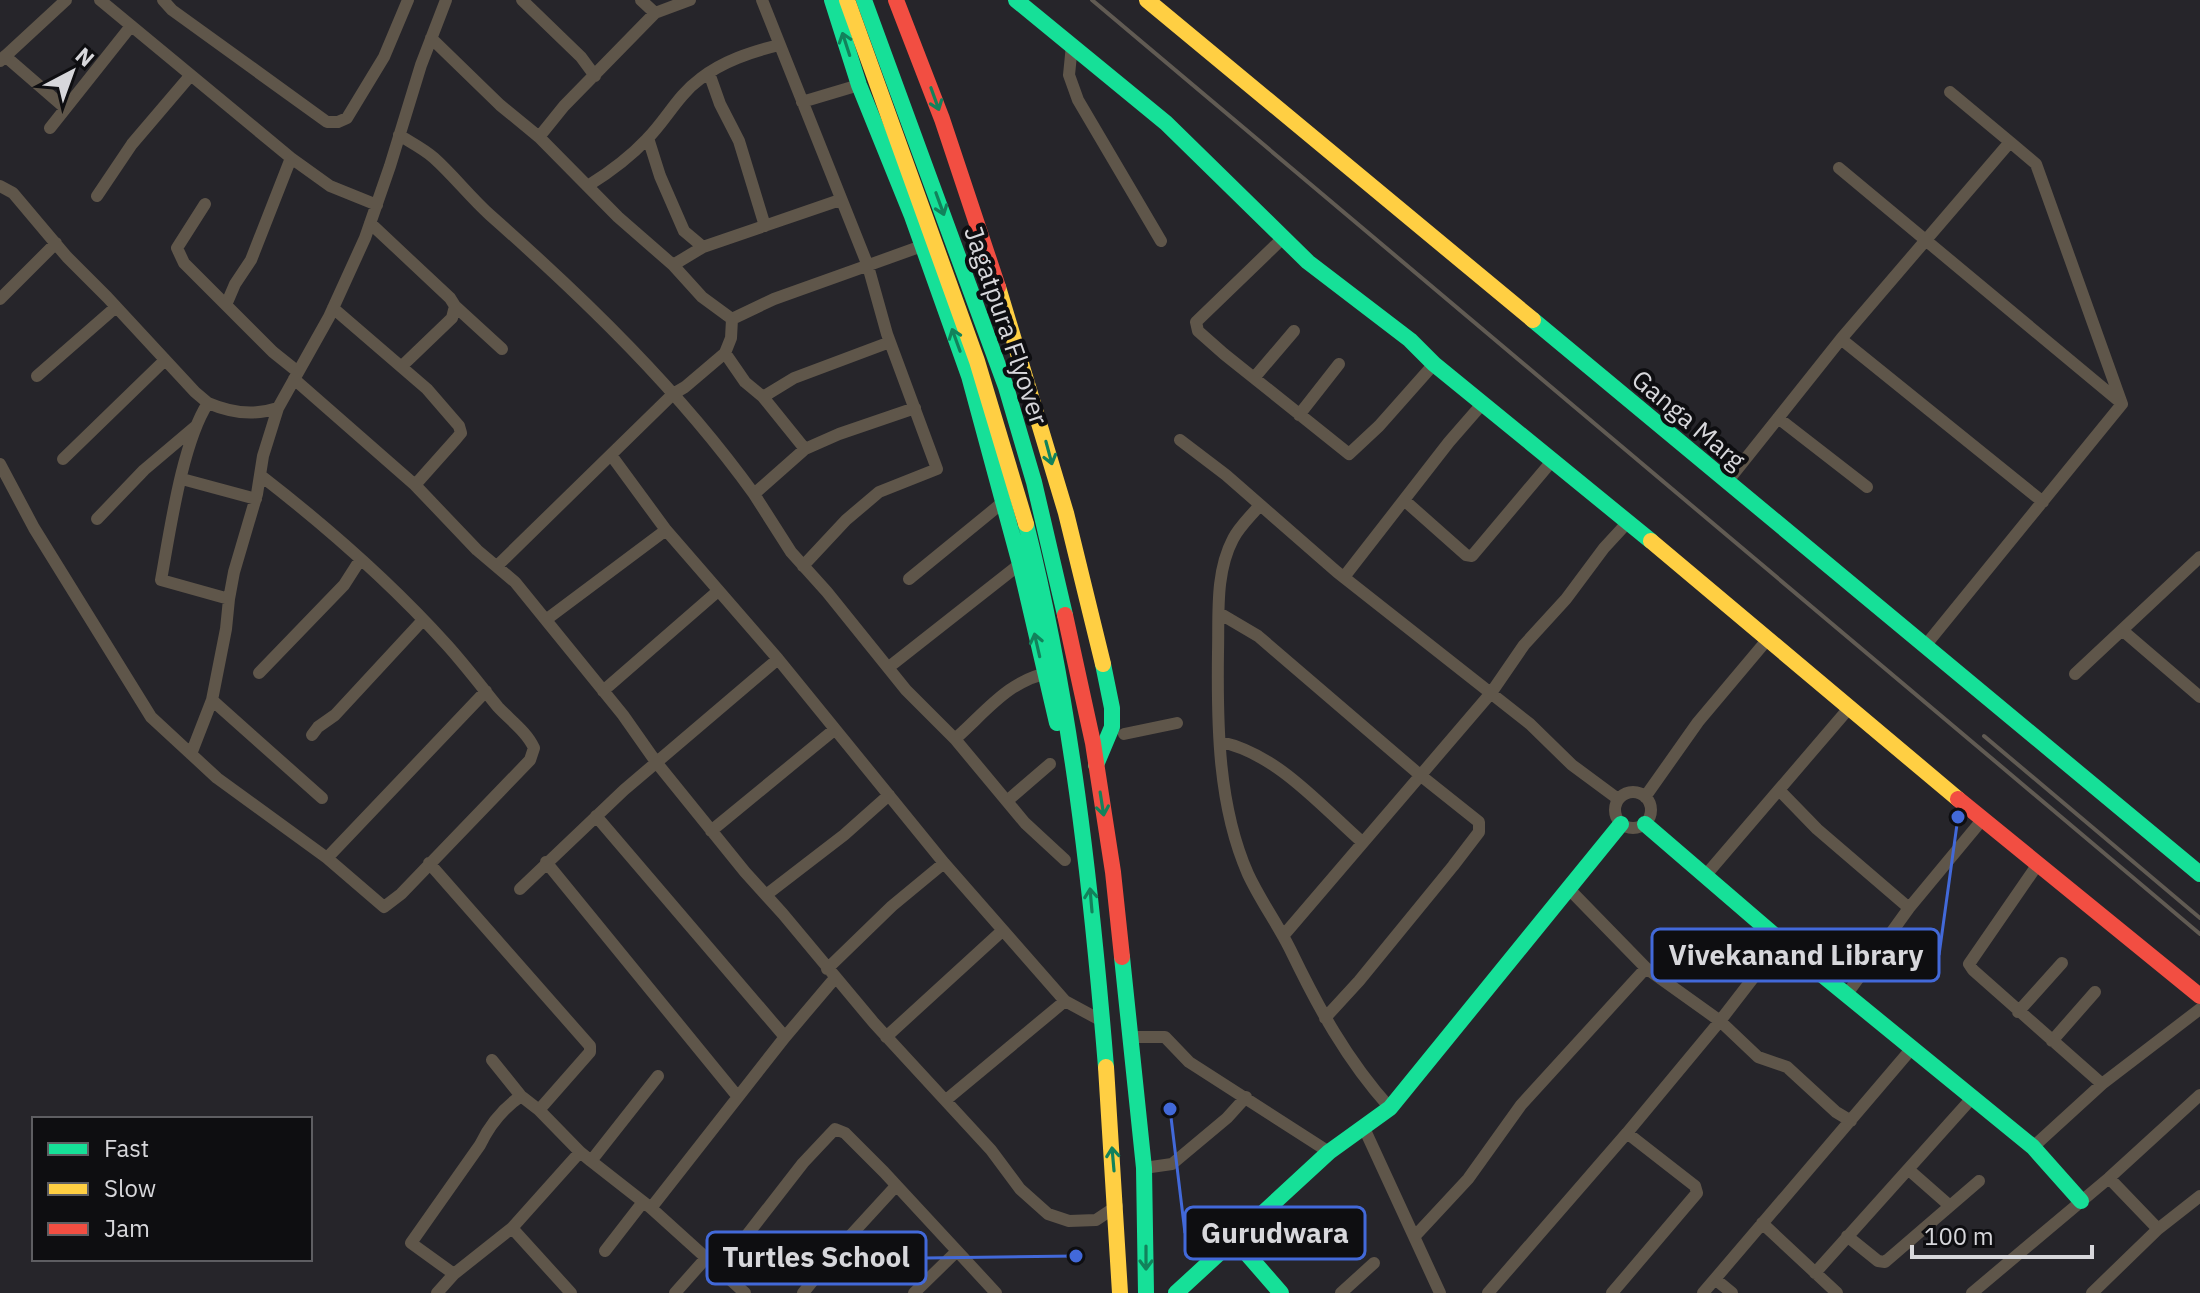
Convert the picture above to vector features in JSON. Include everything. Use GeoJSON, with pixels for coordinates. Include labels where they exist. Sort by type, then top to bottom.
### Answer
{"type":"FeatureCollection","features":[{"type":"Feature","properties":{"kind":"street"},"geometry":{"type":"LineString","coordinates":[[65,108],[3,59],[66,0]]}},
{"type":"Feature","properties":{"kind":"street"},"geometry":{"type":"LineString","coordinates":[[100,0],[291,158],[330,186],[377,205]]}},
{"type":"Feature","properties":{"kind":"street"},"geometry":{"type":"LineString","coordinates":[[163,0],[172,10],[327,122],[347,118],[384,57],[408,0]]}},
{"type":"Feature","properties":{"kind":"street"},"geometry":{"type":"LineString","coordinates":[[191,754],[212,700],[229,599],[278,408],[333,308],[370,223],[446,0]]}},
{"type":"Feature","properties":{"kind":"street"},"geometry":{"type":"LineString","coordinates":[[522,0],[581,57],[595,76]]}},
{"type":"Feature","properties":{"kind":"street"},"geometry":{"type":"LineString","coordinates":[[641,0],[655,13]]}},
{"type":"Feature","properties":{"kind":"street"},"geometry":{"type":"LineString","coordinates":[[539,137],[564,106],[655,13],[690,0]]}},
{"type":"Feature","properties":{"kind":"street"},"geometry":{"type":"LineString","coordinates":[[762,0],[868,266],[890,342],[937,469],[879,492],[846,520],[803,566]]}},
{"type":"Feature","properties":{"kind":"street"},"geometry":{"type":"LineString","coordinates":[[832,0],[859,85],[969,376],[1070,745],[1088,870],[1102,1021],[1117,1206],[1120,1293]]}},
{"type":"Feature","properties":{"kind":"street","name":"Jagatpura Flyover"},"geometry":{"type":"LineString","coordinates":[[847,0],[968,327],[1041,583],[1051,672]]}},
{"type":"Feature","properties":{"kind":"street","name":"Jagatpura Flyover"},"geometry":{"type":"LineString","coordinates":[[864,0],[1006,387],[1034,482],[1059,586],[1096,765],[1113,872],[1144,1168],[1146,1293]]}},
{"type":"Feature","properties":{"kind":"street"},"geometry":{"type":"LineString","coordinates":[[896,0],[960,169],[1035,402],[1086,587],[1107,683],[1112,727],[1096,765]]}},
{"type":"Feature","properties":{"kind":"street"},"geometry":{"type":"LineString","coordinates":[[1016,0],[1166,123],[1308,262],[1410,340],[1434,364],[1628,522],[1982,820],[2200,996]]}},
{"type":"Feature","properties":{"kind":"street","name":"Ganga Marg"},"geometry":{"type":"LineString","coordinates":[[1147,0],[2200,874]]}},
{"type":"Feature","properties":{"kind":"street"},"geometry":{"type":"LineString","coordinates":[[50,128],[131,26]]}},
{"type":"Feature","properties":{"kind":"street"},"geometry":{"type":"LineString","coordinates":[[431,38],[500,105],[539,137],[618,217],[673,265],[702,297],[732,319]]}},
{"type":"Feature","properties":{"kind":"street"},"geometry":{"type":"LineString","coordinates":[[589,185],[612,171],[648,138],[675,103],[709,73],[723,64],[779,45]]}},
{"type":"Feature","properties":{"kind":"street"},"geometry":{"type":"LineString","coordinates":[[1072,45],[1069,75],[1078,100],[1161,241]]}},
{"type":"Feature","properties":{"kind":"street"},"geometry":{"type":"LineString","coordinates":[[709,73],[720,104],[739,141],[765,226]]}},
{"type":"Feature","properties":{"kind":"street"},"geometry":{"type":"LineString","coordinates":[[97,196],[132,144],[190,76]]}},
{"type":"Feature","properties":{"kind":"street"},"geometry":{"type":"LineString","coordinates":[[802,102],[859,85]]}},
{"type":"Feature","properties":{"kind":"street"},"geometry":{"type":"LineString","coordinates":[[1950,92],[2036,164],[2122,404]]}},
{"type":"Feature","properties":{"kind":"street"},"geometry":{"type":"LineString","coordinates":[[399,135],[434,158],[472,199],[587,303],[673,394],[727,457],[791,552],[906,690],[955,739],[1042,840],[1065,860]]}},
{"type":"Feature","properties":{"kind":"street"},"geometry":{"type":"LineString","coordinates":[[648,138],[660,176],[684,231],[703,247]]}},
{"type":"Feature","properties":{"kind":"street"},"geometry":{"type":"LineString","coordinates":[[1727,482],[1841,339],[2010,142]]}},
{"type":"Feature","properties":{"kind":"street"},"geometry":{"type":"LineString","coordinates":[[226,305],[251,260],[291,158]]}},
{"type":"Feature","properties":{"kind":"street"},"geometry":{"type":"LineString","coordinates":[[1839,168],[2122,404]]}},
{"type":"Feature","properties":{"kind":"street"},"geometry":{"type":"LineString","coordinates":[[0,186],[13,193],[56,243],[208,403],[227,411],[246,413],[265,413],[278,408]]}},
{"type":"Feature","properties":{"kind":"street"},"geometry":{"type":"LineString","coordinates":[[673,265],[703,247],[840,200]]}},
{"type":"Feature","properties":{"kind":"street"},"geometry":{"type":"LineString","coordinates":[[205,204],[177,248],[184,263],[296,375],[415,485],[477,550],[515,582],[711,831],[886,1037],[991,1150],[1020,1189],[1048,1214],[1069,1221],[1096,1220],[1117,1206]]}},
{"type":"Feature","properties":{"kind":"street"},"geometry":{"type":"LineString","coordinates":[[370,223],[502,349]]}},
{"type":"Feature","properties":{"kind":"street"},"geometry":{"type":"LineString","coordinates":[[1284,237],[1196,322],[1198,331],[1347,453],[1352,453],[1434,364]]}},
{"type":"Feature","properties":{"kind":"street"},"geometry":{"type":"LineString","coordinates":[[0,299],[56,243]]}},
{"type":"Feature","properties":{"kind":"street"},"geometry":{"type":"LineString","coordinates":[[732,319],[774,299],[922,246]]}},
{"type":"Feature","properties":{"kind":"street"},"geometry":{"type":"LineString","coordinates":[[402,366],[452,318],[455,306]]}},
{"type":"Feature","properties":{"kind":"street"},"geometry":{"type":"LineString","coordinates":[[37,376],[116,307]]}},
{"type":"Feature","properties":{"kind":"street"},"geometry":{"type":"LineString","coordinates":[[333,308],[402,366],[456,420],[461,433],[415,485]]}},
{"type":"Feature","properties":{"kind":"street"},"geometry":{"type":"LineString","coordinates":[[497,566],[673,394],[725,353],[731,338],[732,319]]}},
{"type":"Feature","properties":{"kind":"street"},"geometry":{"type":"LineString","coordinates":[[1254,378],[1294,331]]}},
{"type":"Feature","properties":{"kind":"street"},"geometry":{"type":"LineString","coordinates":[[1841,339],[2043,502]]}},
{"type":"Feature","properties":{"kind":"street"},"geometry":{"type":"LineString","coordinates":[[763,397],[794,378],[890,342]]}},
{"type":"Feature","properties":{"kind":"street"},"geometry":{"type":"LineString","coordinates":[[725,353],[745,382],[763,397],[805,449]]}},
{"type":"Feature","properties":{"kind":"street"},"geometry":{"type":"LineString","coordinates":[[63,459],[165,360]]}},
{"type":"Feature","properties":{"kind":"street"},"geometry":{"type":"LineString","coordinates":[[1299,415],[1339,364]]}},
{"type":"Feature","properties":{"kind":"street"},"geometry":{"type":"LineString","coordinates":[[208,403],[196,426],[161,580],[229,599]]}},
{"type":"Feature","properties":{"kind":"street"},"geometry":{"type":"LineString","coordinates":[[1344,577],[1483,403]]}},
{"type":"Feature","properties":{"kind":"street"},"geometry":{"type":"LineString","coordinates":[[1925,646],[2122,404]]}},
{"type":"Feature","properties":{"kind":"street"},"geometry":{"type":"LineString","coordinates":[[754,494],[805,449],[915,408]]}},
{"type":"Feature","properties":{"kind":"street"},"geometry":{"type":"LineString","coordinates":[[1778,418],[1867,487]]}},
{"type":"Feature","properties":{"kind":"street"},"geometry":{"type":"LineString","coordinates":[[97,519],[144,470],[196,426]]}},
{"type":"Feature","properties":{"kind":"street"},"geometry":{"type":"LineString","coordinates":[[1180,440],[1226,475],[1344,577],[1530,724],[1572,765],[1618,799]]}},
{"type":"Feature","properties":{"kind":"street"},"geometry":{"type":"LineString","coordinates":[[611,455],[666,530],[778,659],[1002,931],[1065,1001],[1102,1021]]}},
{"type":"Feature","properties":{"kind":"street"},"geometry":{"type":"LineString","coordinates":[[1404,500],[1466,555],[1472,556],[1552,461]]}},
{"type":"Feature","properties":{"kind":"street"},"geometry":{"type":"LineString","coordinates":[[0,464],[34,528],[151,717],[217,778],[327,858],[384,907],[401,894],[534,755],[531,741],[423,620],[360,560],[260,475]]}},
{"type":"Feature","properties":{"kind":"street"},"geometry":{"type":"LineString","coordinates":[[182,479],[256,499]]}},
{"type":"Feature","properties":{"kind":"street"},"geometry":{"type":"LineString","coordinates":[[909,579],[1002,503]]}},
{"type":"Feature","properties":{"kind":"street"},"geometry":{"type":"LineString","coordinates":[[1259,506],[1233,537],[1221,571],[1221,742],[1230,820],[1248,873],[1325,1018],[1360,1074],[1390,1108]]}},
{"type":"Feature","properties":{"kind":"street"},"geometry":{"type":"LineString","coordinates":[[1283,936],[1491,693],[1524,645],[1628,522]]}},
{"type":"Feature","properties":{"kind":"street"},"geometry":{"type":"LineString","coordinates":[[547,619],[666,530]]}},
{"type":"Feature","properties":{"kind":"street"},"geometry":{"type":"LineString","coordinates":[[2075,674],[2200,557]]}},
{"type":"Feature","properties":{"kind":"street"},"geometry":{"type":"LineString","coordinates":[[259,673],[344,585],[360,560]]}},
{"type":"Feature","properties":{"kind":"street"},"geometry":{"type":"LineString","coordinates":[[889,667],[1020,564]]}},
{"type":"Feature","properties":{"kind":"street"},"geometry":{"type":"LineString","coordinates":[[603,691],[718,591]]}},
{"type":"Feature","properties":{"kind":"street"},"geometry":{"type":"LineString","coordinates":[[1219,613],[1258,636],[1479,822],[1479,832],[1359,981],[1325,1018]]}},
{"type":"Feature","properties":{"kind":"street"},"geometry":{"type":"LineString","coordinates":[[312,735],[335,715],[423,620]]}},
{"type":"Feature","properties":{"kind":"street"},"geometry":{"type":"LineString","coordinates":[[2122,630],[2200,697]]}},
{"type":"Feature","properties":{"kind":"street"},"geometry":{"type":"LineString","coordinates":[[1645,797],[1698,722],[1767,640]]}},
{"type":"Feature","properties":{"kind":"street"},"geometry":{"type":"LineString","coordinates":[[520,889],[656,762],[778,659]]}},
{"type":"Feature","properties":{"kind":"street"},"geometry":{"type":"LineString","coordinates":[[955,739],[1002,694],[1033,676],[1051,672]]}},
{"type":"Feature","properties":{"kind":"street"},"geometry":{"type":"LineString","coordinates":[[1077,673],[1107,683]]}},
{"type":"Feature","properties":{"kind":"street"},"geometry":{"type":"LineString","coordinates":[[327,858],[486,691]]}},
{"type":"Feature","properties":{"kind":"street"},"geometry":{"type":"LineString","coordinates":[[212,700],[322,798]]}},
{"type":"Feature","properties":{"kind":"street"},"geometry":{"type":"LineString","coordinates":[[1705,876],[1850,707]]}},
{"type":"Feature","properties":{"kind":"street"},"geometry":{"type":"LineString","coordinates":[[1124,734],[1177,723]]}},
{"type":"Feature","properties":{"kind":"street"},"geometry":{"type":"LineString","coordinates":[[711,831],[834,730]]}},
{"type":"Feature","properties":{"kind":"street"},"geometry":{"type":"LineString","coordinates":[[1221,742],[1238,746],[1280,769],[1362,842]]}},
{"type":"Feature","properties":{"kind":"street"},"geometry":{"type":"LineString","coordinates":[[1007,801],[1050,764]]}},
{"type":"Feature","properties":{"kind":"street"},"geometry":{"type":"LineString","coordinates":[[1779,790],[1817,829],[1909,908]]}},
{"type":"Feature","properties":{"kind":"street"},"geometry":{"type":"LineString","coordinates":[[1628,792],[1645,797],[1651,814],[1645,824],[1634,829],[1621,824],[1614,810],[1618,799],[1628,792]]}},
{"type":"Feature","properties":{"kind":"street"},"geometry":{"type":"LineString","coordinates":[[766,895],[844,835],[889,795]]}},
{"type":"Feature","properties":{"kind":"street"},"geometry":{"type":"LineString","coordinates":[[596,816],[785,1037]]}},
{"type":"Feature","properties":{"kind":"street"},"geometry":{"type":"LineString","coordinates":[[1847,994],[1909,908],[1982,820]]}},
{"type":"Feature","properties":{"kind":"street"},"geometry":{"type":"LineString","coordinates":[[1176,1293],[1329,1152],[1390,1108],[1621,824]]}},
{"type":"Feature","properties":{"kind":"street"},"geometry":{"type":"LineString","coordinates":[[1645,824],[1781,942],[2033,1147],[2081,1201]]}},
{"type":"Feature","properties":{"kind":"street"},"geometry":{"type":"LineString","coordinates":[[546,862],[738,1097]]}},
{"type":"Feature","properties":{"kind":"street"},"geometry":{"type":"LineString","coordinates":[[429,863],[590,1046],[590,1052],[539,1110]]}},
{"type":"Feature","properties":{"kind":"street"},"geometry":{"type":"LineString","coordinates":[[605,1251],[738,1097],[831,973],[892,906],[944,863]]}},
{"type":"Feature","properties":{"kind":"street"},"geometry":{"type":"LineString","coordinates":[[2038,864],[1969,964],[2018,1012],[2102,1084]]}},
{"type":"Feature","properties":{"kind":"street"},"geometry":{"type":"LineString","coordinates":[[1569,889],[1646,968],[1720,1021],[1758,1057],[1787,1067],[1836,1112],[1851,1121]]}},
{"type":"Feature","properties":{"kind":"street"},"geometry":{"type":"LineString","coordinates":[[886,1037],[1002,931]]}},
{"type":"Feature","properties":{"kind":"street"},"geometry":{"type":"LineString","coordinates":[[1488,1293],[1627,1133],[1781,942]]}},
{"type":"Feature","properties":{"kind":"street"},"geometry":{"type":"LineString","coordinates":[[2018,1012],[2062,963]]}},
{"type":"Feature","properties":{"kind":"street"},"geometry":{"type":"LineString","coordinates":[[1415,1236],[1468,1179],[1521,1105],[1646,968]]}},
{"type":"Feature","properties":{"kind":"street"},"geometry":{"type":"LineString","coordinates":[[2052,1041],[2095,992]]}},
{"type":"Feature","properties":{"kind":"street"},"geometry":{"type":"LineString","coordinates":[[946,1100],[1065,1001]]}},
{"type":"Feature","properties":{"kind":"street"},"geometry":{"type":"LineString","coordinates":[[2033,1147],[2102,1084],[2200,1009]]}},
{"type":"Feature","properties":{"kind":"street"},"geometry":{"type":"LineString","coordinates":[[1131,1037],[1165,1037],[1189,1062],[1329,1152]]}},
{"type":"Feature","properties":{"kind":"street"},"geometry":{"type":"LineString","coordinates":[[1703,1293],[1913,1047]]}},
{"type":"Feature","properties":{"kind":"street"},"geometry":{"type":"LineString","coordinates":[[492,1060],[521,1096],[580,1152],[647,1205],[745,1293]]}},
{"type":"Feature","properties":{"kind":"street"},"geometry":{"type":"LineString","coordinates":[[591,1161],[658,1076]]}},
{"type":"Feature","properties":{"kind":"street"},"geometry":{"type":"LineString","coordinates":[[1972,1293],[2109,1178],[2200,1095]]}},
{"type":"Feature","properties":{"kind":"street"},"geometry":{"type":"LineString","coordinates":[[454,1274],[411,1243],[500,1112],[521,1096]]}},
{"type":"Feature","properties":{"kind":"street"},"geometry":{"type":"LineString","coordinates":[[1144,1168],[1172,1164],[1227,1118],[1246,1097]]}},
{"type":"Feature","properties":{"kind":"street"},"geometry":{"type":"LineString","coordinates":[[1815,1273],[1972,1098]]}},
{"type":"Feature","properties":{"kind":"street"},"geometry":{"type":"LineString","coordinates":[[1364,1128],[1440,1293]]}},
{"type":"Feature","properties":{"kind":"street"},"geometry":{"type":"LineString","coordinates":[[719,1271],[803,1163],[835,1129],[845,1133],[996,1293]]}},
{"type":"Feature","properties":{"kind":"street"},"geometry":{"type":"LineString","coordinates":[[1614,1292],[1697,1193],[1695,1186],[1627,1133]]}},
{"type":"Feature","properties":{"kind":"street"},"geometry":{"type":"LineString","coordinates":[[437,1293],[454,1274],[512,1228],[580,1152]]}},
{"type":"Feature","properties":{"kind":"street"},"geometry":{"type":"LineString","coordinates":[[1909,1170],[1950,1206]]}},
{"type":"Feature","properties":{"kind":"street"},"geometry":{"type":"LineString","coordinates":[[2109,1178],[2158,1229]]}},
{"type":"Feature","properties":{"kind":"street"},"geometry":{"type":"LineString","coordinates":[[1847,1236],[1878,1261],[1885,1262],[1979,1181]]}},
{"type":"Feature","properties":{"kind":"street"},"geometry":{"type":"LineString","coordinates":[[803,1293],[895,1187]]}},
{"type":"Feature","properties":{"kind":"street"},"geometry":{"type":"LineString","coordinates":[[2092,1293],[2158,1229],[2200,1196]]}},
{"type":"Feature","properties":{"kind":"street"},"geometry":{"type":"LineString","coordinates":[[1762,1223],[1837,1293]]}},
{"type":"Feature","properties":{"kind":"street"},"geometry":{"type":"LineString","coordinates":[[512,1228],[571,1293]]}},
{"type":"Feature","properties":{"kind":"street"},"geometry":{"type":"LineString","coordinates":[[1234,1239],[1281,1293]]}},
{"type":"Feature","properties":{"kind":"street"},"geometry":{"type":"LineString","coordinates":[[914,1293],[956,1252]]}},
{"type":"Feature","properties":{"kind":"street"},"geometry":{"type":"LineString","coordinates":[[675,1293],[706,1258]]}},
{"type":"Feature","properties":{"kind":"street"},"geometry":{"type":"LineString","coordinates":[[1341,1293],[1374,1263]]}},
{"type":"Feature","properties":{"kind":"street"},"geometry":{"type":"LineString","coordinates":[[1715,1279],[1732,1293]]}},
{"type":"Feature","properties":{"kind":"railway"},"geometry":{"type":"LineString","coordinates":[[1092,0],[2200,934]]}},
{"type":"Feature","properties":{"kind":"railway"},"geometry":{"type":"LineString","coordinates":[[1984,736],[2200,918]]}},
{"type":"Feature","properties":{"kind":"traffic: fast"},"geometry":{"type":"LineString","coordinates":[[832,0],[859,85],[912,216],[969,376],[1020,564],[1057,723]]}},
{"type":"Feature","properties":{"kind":"traffic: fast"},"geometry":{"type":"LineString","coordinates":[[864,0],[1006,387],[1034,482],[1065,615]]}},
{"type":"Feature","properties":{"kind":"traffic: fast"},"geometry":{"type":"LineString","coordinates":[[1016,0],[1166,123],[1308,262],[1410,340],[1434,364],[1651,541]]}},
{"type":"Feature","properties":{"kind":"traffic: fast"},"geometry":{"type":"LineString","coordinates":[[1533,320],[2200,874]]}},
{"type":"Feature","properties":{"kind":"traffic: fast"},"geometry":{"type":"LineString","coordinates":[[1026,524],[1067,726],[1094,930],[1106,1067]]}},
{"type":"Feature","properties":{"kind":"traffic: fast"},"geometry":{"type":"LineString","coordinates":[[1096,765],[1112,727],[1112,708],[1103,664]]}},
{"type":"Feature","properties":{"kind":"traffic: fast"},"geometry":{"type":"LineString","coordinates":[[1176,1293],[1329,1152],[1390,1108],[1621,824]]}},
{"type":"Feature","properties":{"kind":"traffic: fast"},"geometry":{"type":"LineString","coordinates":[[1645,824],[1788,947],[2033,1147],[2081,1201]]}},
{"type":"Feature","properties":{"kind":"traffic: fast"},"geometry":{"type":"LineString","coordinates":[[1122,957],[1144,1168],[1146,1293]]}},
{"type":"Feature","properties":{"kind":"traffic: fast"},"geometry":{"type":"LineString","coordinates":[[1234,1239],[1281,1293]]}},
{"type":"Feature","properties":{"kind":"traffic: slow"},"geometry":{"type":"LineString","coordinates":[[847,0],[977,361],[1026,524]]}},
{"type":"Feature","properties":{"kind":"traffic: slow"},"geometry":{"type":"LineString","coordinates":[[1147,0],[1533,320]]}},
{"type":"Feature","properties":{"kind":"traffic: slow"},"geometry":{"type":"LineString","coordinates":[[998,287],[1066,513],[1103,664]]}},
{"type":"Feature","properties":{"kind":"traffic: slow"},"geometry":{"type":"LineString","coordinates":[[1651,541],[1958,799]]}},
{"type":"Feature","properties":{"kind":"traffic: slow"},"geometry":{"type":"LineString","coordinates":[[1106,1067],[1120,1293]]}},
{"type":"Feature","properties":{"kind":"traffic: jam"},"geometry":{"type":"LineString","coordinates":[[896,0],[942,119],[998,287]]}},
{"type":"Feature","properties":{"kind":"traffic: jam"},"geometry":{"type":"LineString","coordinates":[[1065,615],[1093,743],[1113,872],[1122,957]]}},
{"type":"Feature","properties":{"kind":"traffic: jam"},"geometry":{"type":"LineString","coordinates":[[1958,799],[2200,996]]}},
{"type":"Feature","properties":{"kind":"place","name":"Vivekanand Library"},"geometry":{"type":"Point","coordinates":[1958,817]}},
{"type":"Feature","properties":{"kind":"place","name":"Gurudwara"},"geometry":{"type":"Point","coordinates":[1170,1109]}},
{"type":"Feature","properties":{"kind":"place","name":"Turtles School"},"geometry":{"type":"Point","coordinates":[1076,1256]}}]}
